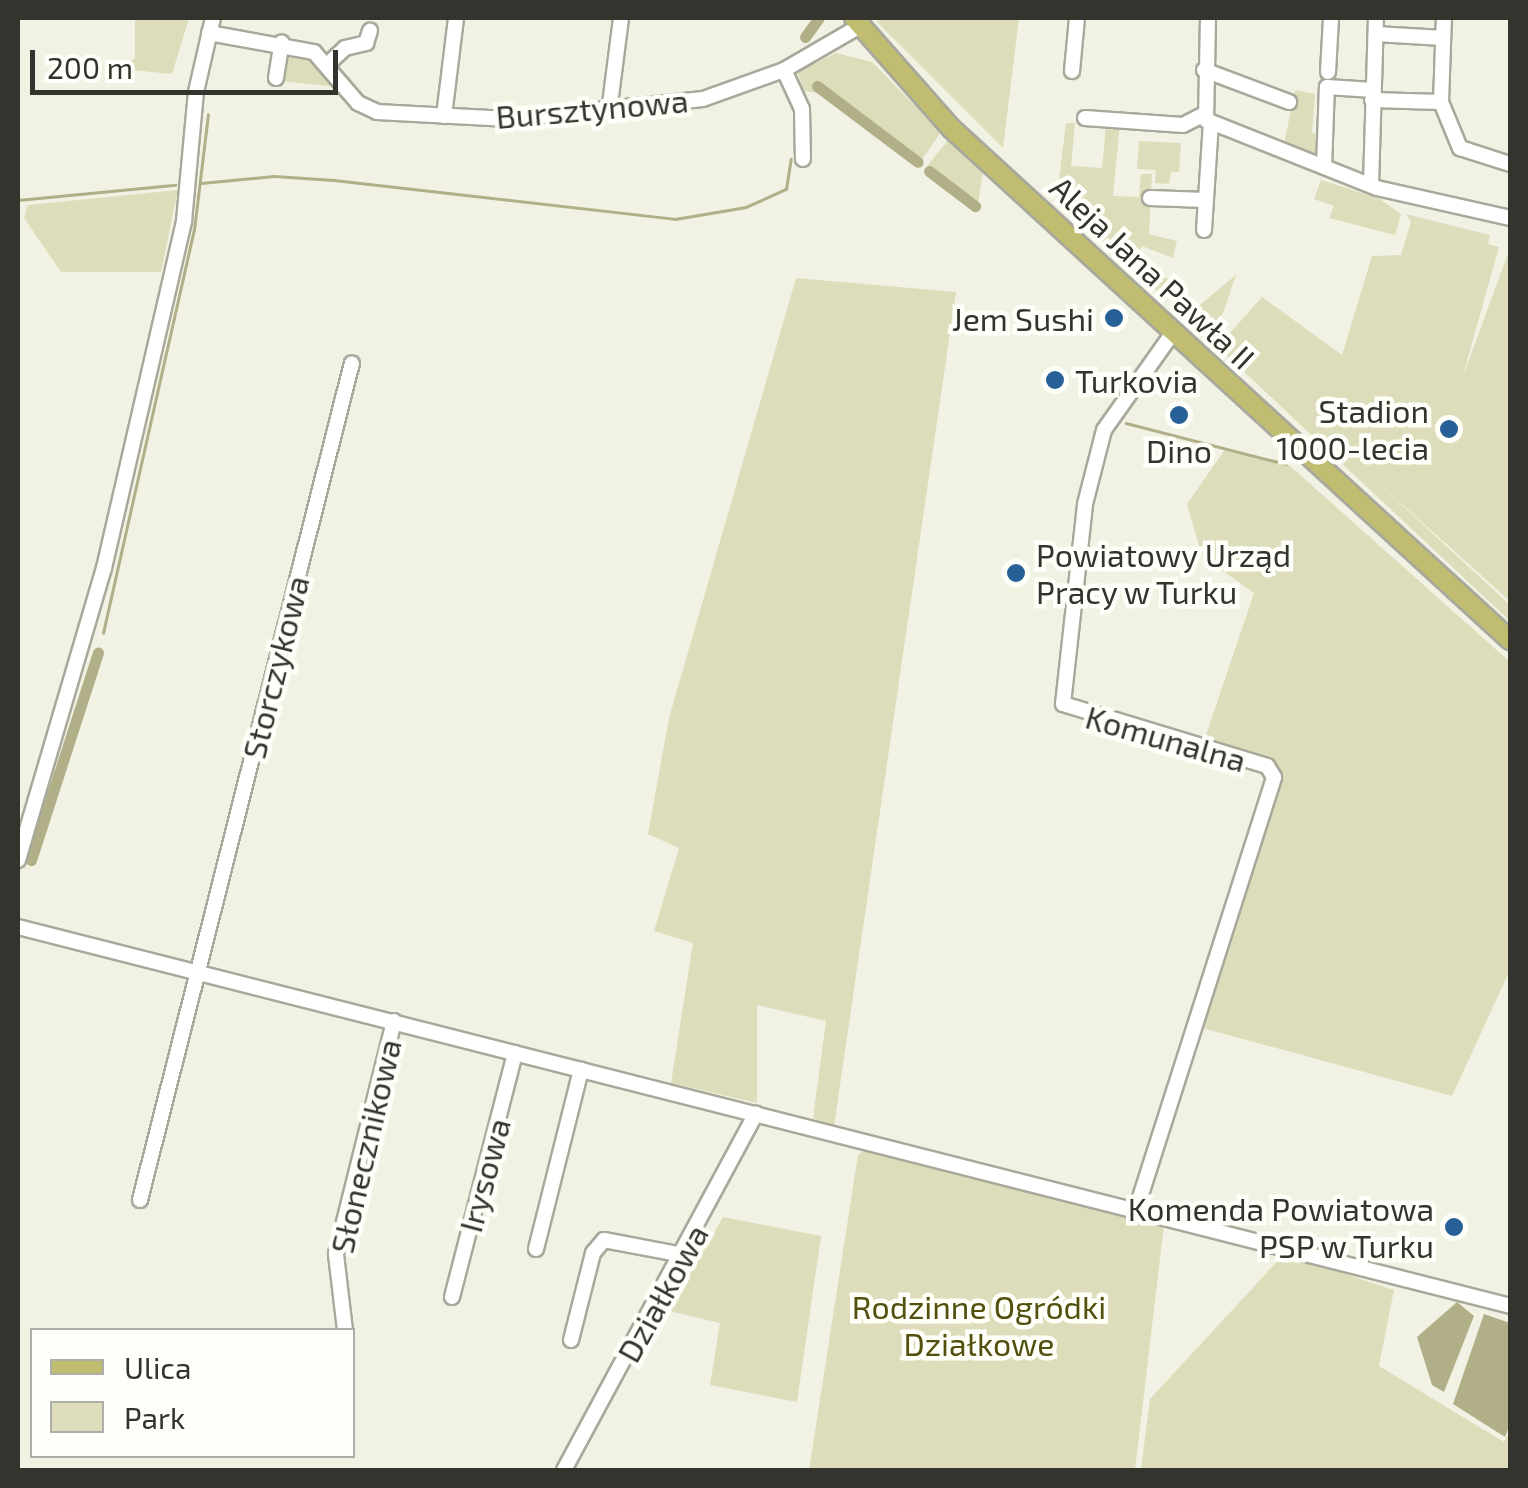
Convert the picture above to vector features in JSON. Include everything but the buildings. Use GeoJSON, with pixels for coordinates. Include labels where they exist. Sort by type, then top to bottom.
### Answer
{"type":"FeatureCollection","features":[{"type":"Feature","properties":{"kind":"main road","name":"Aleja Jana Pawła II"},"geometry":{"type":"LineString","coordinates":[[857,22],[940,118],[1510,640]]}},
{"type":"Feature","properties":{"kind":"street"},"geometry":{"type":"LineString","coordinates":[[444,116],[456,18]]}},
{"type":"Feature","properties":{"kind":"street"},"geometry":{"type":"LineString","coordinates":[[609,112],[621,18]]}},
{"type":"Feature","properties":{"kind":"street"},"geometry":{"type":"LineString","coordinates":[[1072,71],[1077,18]]}},
{"type":"Feature","properties":{"kind":"street"},"geometry":{"type":"LineString","coordinates":[[1204,230],[1204,70],[1208,18]]}},
{"type":"Feature","properties":{"kind":"street"},"geometry":{"type":"LineString","coordinates":[[1328,72],[1330,18]]}},
{"type":"Feature","properties":{"kind":"street"},"geometry":{"type":"LineString","coordinates":[[1370,185],[1376,18]]}},
{"type":"Feature","properties":{"kind":"street"},"geometry":{"type":"LineString","coordinates":[[1444,18],[1441,102],[1460,148],[1510,164]]}},
{"type":"Feature","properties":{"kind":"street","name":"Bursztynowa"},"geometry":{"type":"LineString","coordinates":[[211,25],[282,42],[329,63],[352,97],[371,110],[444,116],[609,112],[704,99],[784,70],[857,22]]}},
{"type":"Feature","properties":{"kind":"street"},"geometry":{"type":"LineString","coordinates":[[18,860],[86,640],[159,332],[184,221],[196,92],[211,25]]}},
{"type":"Feature","properties":{"kind":"street"},"geometry":{"type":"LineString","coordinates":[[329,63],[345,48],[366,43],[370,32]]}},
{"type":"Feature","properties":{"kind":"street"},"geometry":{"type":"LineString","coordinates":[[1376,34],[1443,38]]}},
{"type":"Feature","properties":{"kind":"street"},"geometry":{"type":"LineString","coordinates":[[276,78],[282,42]]}},
{"type":"Feature","properties":{"kind":"street"},"geometry":{"type":"LineString","coordinates":[[784,70],[802,108],[803,159]]}},
{"type":"Feature","properties":{"kind":"street"},"geometry":{"type":"LineString","coordinates":[[1204,70],[1290,102]]}},
{"type":"Feature","properties":{"kind":"street"},"geometry":{"type":"LineString","coordinates":[[1324,167],[1327,87],[1441,102]]}},
{"type":"Feature","properties":{"kind":"street"},"geometry":{"type":"LineString","coordinates":[[1085,118],[1183,124],[1207,118],[1370,185],[1510,218]]}},
{"type":"Feature","properties":{"kind":"street"},"geometry":{"type":"LineString","coordinates":[[1150,198],[1206,200]]}},
{"type":"Feature","properties":{"kind":"street","name":"Komunalna"},"geometry":{"type":"LineString","coordinates":[[1137,1207],[1274,776],[1267,766],[1063,704],[1085,504],[1104,430],[1174,331]]}},
{"type":"Feature","properties":{"kind":"street","name":"Storczykowa"},"geometry":{"type":"LineString","coordinates":[[140,1200],[352,364]]}},
{"type":"Feature","properties":{"kind":"street"},"geometry":{"type":"LineString","coordinates":[[18,926],[1137,1207],[1510,1306]]}},
{"type":"Feature","properties":{"kind":"street","name":"Słonecznikowa"},"geometry":{"type":"LineString","coordinates":[[345,1328],[336,1254],[394,1021]]}},
{"type":"Feature","properties":{"kind":"street","name":"Irysowa"},"geometry":{"type":"LineString","coordinates":[[452,1296],[516,1053]]}},
{"type":"Feature","properties":{"kind":"street"},"geometry":{"type":"LineString","coordinates":[[536,1249],[581,1070]]}},
{"type":"Feature","properties":{"kind":"street","name":"Działkowa"},"geometry":{"type":"LineString","coordinates":[[564,1470],[762,1115]]}},
{"type":"Feature","properties":{"kind":"street"},"geometry":{"type":"LineString","coordinates":[[571,1340],[593,1253],[604,1240],[684,1255]]}},
{"type":"Feature","properties":{"kind":"green space"},"geometry":{"type":"Polygon","coordinates":[[[135,18],[189,18],[172,74],[121,69],[135,58],[135,18]]]}},
{"type":"Feature","properties":{"kind":"green space"},"geometry":{"type":"Polygon","coordinates":[[[875,18],[1019,18],[1003,148],[879,24],[875,18]]]}},
{"type":"Feature","properties":{"kind":"green space"},"geometry":{"type":"Polygon","coordinates":[[[285,49],[303,54],[341,87],[279,81],[285,49]]]}},
{"type":"Feature","properties":{"kind":"green space"},"geometry":{"type":"Polygon","coordinates":[[[836,53],[872,62],[941,132],[921,161],[826,94],[804,91],[797,72],[836,53]]]}},
{"type":"Feature","properties":{"kind":"green space"},"geometry":{"type":"Polygon","coordinates":[[[1295,90],[1315,94],[1312,133],[1320,135],[1319,158],[1284,144],[1295,90]]]}},
{"type":"Feature","properties":{"kind":"green space"},"geometry":{"type":"Polygon","coordinates":[[[1066,123],[1075,123],[1071,166],[1102,168],[1106,125],[1120,125],[1113,196],[1139,197],[1141,174],[1152,174],[1149,234],[1177,241],[1173,258],[1142,246],[1135,263],[1168,279],[1159,293],[1056,204],[1066,123]]]}},
{"type":"Feature","properties":{"kind":"green space"},"geometry":{"type":"Polygon","coordinates":[[[948,140],[983,170],[978,206],[928,165],[948,140]]]}},
{"type":"Feature","properties":{"kind":"green space"},"geometry":{"type":"Polygon","coordinates":[[[1139,141],[1181,143],[1179,172],[1171,172],[1169,184],[1155,183],[1156,170],[1137,169],[1139,141]]]}},
{"type":"Feature","properties":{"kind":"green space"},"geometry":{"type":"Polygon","coordinates":[[[1321,180],[1378,198],[1401,214],[1395,235],[1329,218],[1334,206],[1314,199],[1321,180]]]}},
{"type":"Feature","properties":{"kind":"green space"},"geometry":{"type":"Polygon","coordinates":[[[178,190],[161,272],[61,272],[24,218],[28,205],[178,190]]]}},
{"type":"Feature","properties":{"kind":"green space"},"geometry":{"type":"Polygon","coordinates":[[[1406,214],[1490,235],[1488,244],[1499,247],[1462,379],[1510,248],[1510,601],[1377,482],[1510,605],[1510,621],[1225,354],[1222,342],[1262,297],[1342,355],[1372,256],[1401,255],[1411,222],[1406,214]]]}},
{"type":"Feature","properties":{"kind":"green space"},"geometry":{"type":"Polygon","coordinates":[[[1236,275],[1222,316],[1218,349],[1184,318],[1236,275]]]}},
{"type":"Feature","properties":{"kind":"green space"},"geometry":{"type":"Polygon","coordinates":[[[796,278],[956,292],[834,1126],[813,1118],[826,1021],[757,1005],[757,1103],[671,1083],[693,943],[654,931],[679,848],[648,834],[669,718],[796,278]]]}},
{"type":"Feature","properties":{"kind":"green space"},"geometry":{"type":"Polygon","coordinates":[[[1226,448],[1289,465],[1510,662],[1510,970],[1452,1096],[1199,1027],[1280,768],[1205,738],[1254,593],[1202,556],[1187,504],[1226,448]]]}},
{"type":"Feature","properties":{"kind":"green space","name":"Rodzinne Ogródki Działkowe"},"geometry":{"type":"Polygon","coordinates":[[[865,1150],[1164,1225],[1135,1470],[809,1470],[858,1155],[865,1150]]]}},
{"type":"Feature","properties":{"kind":"green space"},"geometry":{"type":"Polygon","coordinates":[[[723,1217],[821,1236],[797,1402],[710,1385],[720,1323],[669,1311],[723,1217]]]}},
{"type":"Feature","properties":{"kind":"green space"},"geometry":{"type":"Polygon","coordinates":[[[1284,1254],[1394,1290],[1379,1366],[1504,1442],[1510,1430],[1510,1470],[1141,1470],[1150,1399],[1284,1254]]]}},
{"type":"Feature","properties":{"kind":"shaded area"},"geometry":{"type":"Polygon","coordinates":[[[1457,1302],[1474,1316],[1444,1392],[1432,1385],[1417,1337],[1457,1302]]]}},
{"type":"Feature","properties":{"kind":"shaded area"},"geometry":{"type":"Polygon","coordinates":[[[1484,1314],[1510,1323],[1510,1424],[1505,1437],[1453,1404],[1484,1314]]]}},
{"type":"Feature","properties":{"kind":"waterway"},"geometry":{"type":"LineString","coordinates":[[805,37],[819,18]]}},
{"type":"Feature","properties":{"kind":"waterway"},"geometry":{"type":"LineString","coordinates":[[817,86],[918,162]]}},
{"type":"Feature","properties":{"kind":"waterway"},"geometry":{"type":"LineString","coordinates":[[103,633],[194,230],[208,115]]}},
{"type":"Feature","properties":{"kind":"waterway"},"geometry":{"type":"LineString","coordinates":[[201,183],[274,176],[334,180],[675,219],[746,207],[786,189],[791,159]]}},
{"type":"Feature","properties":{"kind":"waterway"},"geometry":{"type":"LineString","coordinates":[[929,171],[975,206]]}},
{"type":"Feature","properties":{"kind":"waterway"},"geometry":{"type":"LineString","coordinates":[[18,200],[175,185]]}},
{"type":"Feature","properties":{"kind":"waterway"},"geometry":{"type":"LineString","coordinates":[[1126,423],[1286,464]]}},
{"type":"Feature","properties":{"kind":"waterway"},"geometry":{"type":"LineString","coordinates":[[31,860],[98,653]]}},
{"type":"Feature","properties":{"kind":"place","name":"Jem Sushi"},"geometry":{"type":"Point","coordinates":[1114,318]}},
{"type":"Feature","properties":{"kind":"place","name":"Turkovia"},"geometry":{"type":"Point","coordinates":[1055,380]}},
{"type":"Feature","properties":{"kind":"place","name":"Dino"},"geometry":{"type":"Point","coordinates":[1179,415]}},
{"type":"Feature","properties":{"kind":"place","name":"Stadion 1000-lecia"},"geometry":{"type":"Point","coordinates":[1449,429]}},
{"type":"Feature","properties":{"kind":"place","name":"Powiatowy Urząd Pracy w Turku"},"geometry":{"type":"Point","coordinates":[1016,573]}},
{"type":"Feature","properties":{"kind":"place","name":"Komenda Powiatowa PSP w Turku"},"geometry":{"type":"Point","coordinates":[1454,1227]}}]}
